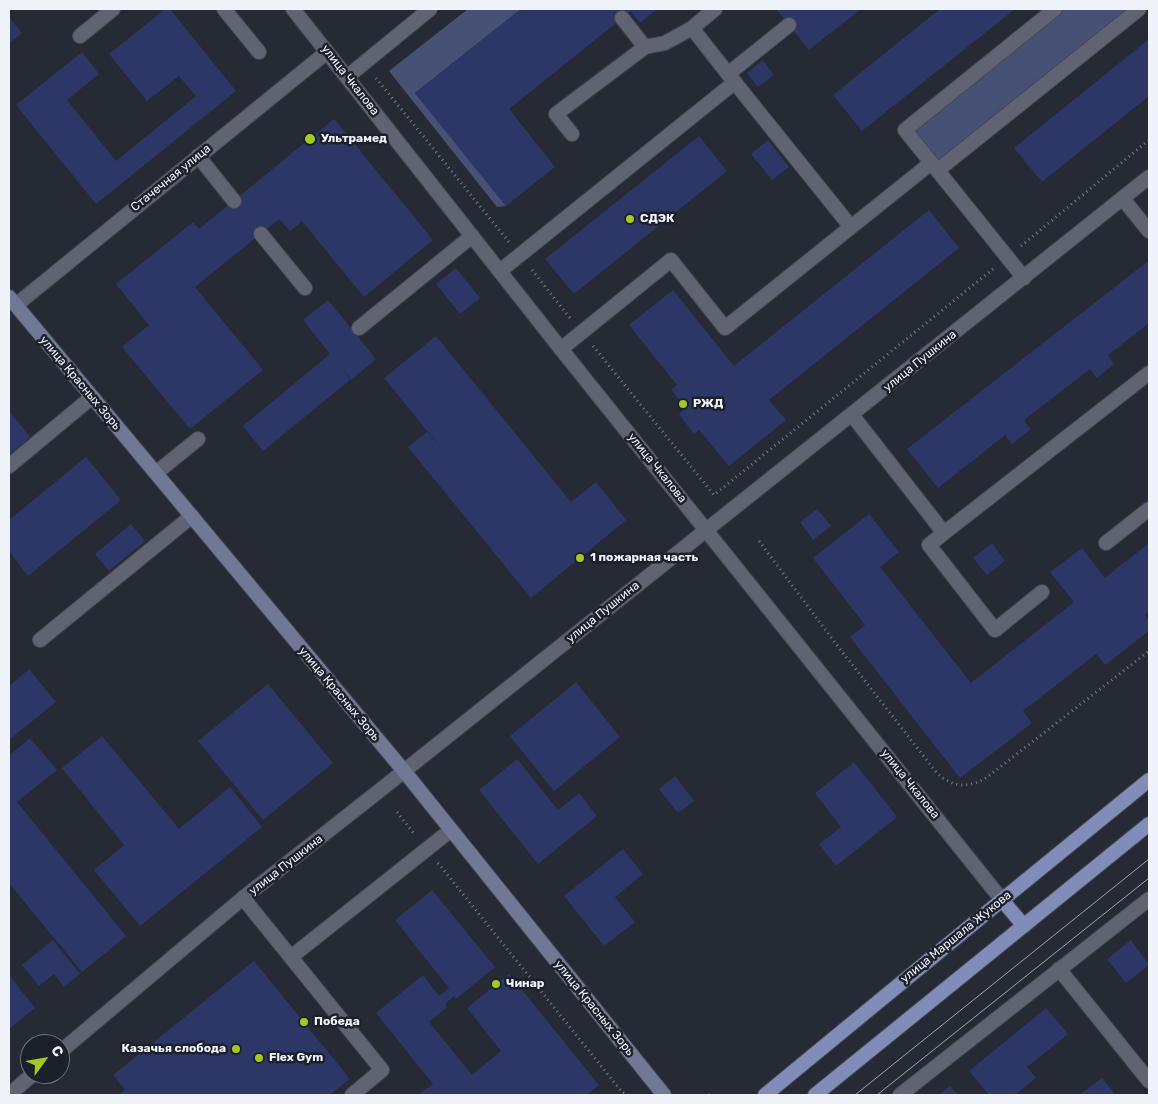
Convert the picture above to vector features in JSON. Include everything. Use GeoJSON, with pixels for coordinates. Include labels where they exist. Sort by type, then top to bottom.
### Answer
{"type":"FeatureCollection","features":[{"type":"Feature","properties":{"kind":"main road","name":"улица Красных Зорь"},"geometry":{"type":"LineString","coordinates":[[12,301],[404,771],[664,1095]]}},
{"type":"Feature","properties":{"kind":"main road","name":"улица Маршала Жукова"},"geometry":{"type":"LineString","coordinates":[[765,1095],[1149,780]]}},
{"type":"Feature","properties":{"kind":"main road"},"geometry":{"type":"LineString","coordinates":[[815,1095],[1149,824]]}},
{"type":"Feature","properties":{"kind":"main road","name":"улица Чкалова"},"geometry":{"type":"LineString","coordinates":[[1002,900],[1024,926]]}},
{"type":"Feature","properties":{"kind":"street"},"geometry":{"type":"LineString","coordinates":[[80,36],[113,9]]}},
{"type":"Feature","properties":{"kind":"street"},"geometry":{"type":"LineString","coordinates":[[224,9],[259,52]]}},
{"type":"Feature","properties":{"kind":"street","name":"улица Чкалова"},"geometry":{"type":"LineString","coordinates":[[292,9],[1002,900]]}},
{"type":"Feature","properties":{"kind":"street"},"geometry":{"type":"LineString","coordinates":[[347,77],[430,9]]}},
{"type":"Feature","properties":{"kind":"street"},"geometry":{"type":"LineString","coordinates":[[572,134],[556,114],[645,47],[665,43],[692,28],[715,9]]}},
{"type":"Feature","properties":{"kind":"street"},"geometry":{"type":"LineString","coordinates":[[1024,278],[905,130],[1055,9]]}},
{"type":"Feature","properties":{"kind":"street"},"geometry":{"type":"LineString","coordinates":[[561,348],[671,260],[725,328],[851,227],[935,166],[1139,9]]}},
{"type":"Feature","properties":{"kind":"street"},"geometry":{"type":"LineString","coordinates":[[622,18],[645,47]]}},
{"type":"Feature","properties":{"kind":"street"},"geometry":{"type":"LineString","coordinates":[[500,271],[732,78],[789,25]]}},
{"type":"Feature","properties":{"kind":"street"},"geometry":{"type":"LineString","coordinates":[[692,28],[851,227]]}},
{"type":"Feature","properties":{"kind":"street","name":"Стачечная улица"},"geometry":{"type":"LineString","coordinates":[[12,301],[198,156],[327,52]]}},
{"type":"Feature","properties":{"kind":"street"},"geometry":{"type":"LineString","coordinates":[[198,156],[234,200]]}},
{"type":"Feature","properties":{"kind":"street","name":"улица Пушкина"},"geometry":{"type":"LineString","coordinates":[[70,1044],[244,898],[1149,177]]}},
{"type":"Feature","properties":{"kind":"street"},"geometry":{"type":"LineString","coordinates":[[1123,199],[1149,231]]}},
{"type":"Feature","properties":{"kind":"street"},"geometry":{"type":"LineString","coordinates":[[261,234],[305,288]]}},
{"type":"Feature","properties":{"kind":"street"},"geometry":{"type":"LineString","coordinates":[[359,328],[472,236]]}},
{"type":"Feature","properties":{"kind":"street"},"geometry":{"type":"LineString","coordinates":[[1042,592],[995,630],[929,545],[1149,373]]}},
{"type":"Feature","properties":{"kind":"street"},"geometry":{"type":"LineString","coordinates":[[9,466],[92,397]]}},
{"type":"Feature","properties":{"kind":"street"},"geometry":{"type":"LineString","coordinates":[[852,415],[944,533]]}},
{"type":"Feature","properties":{"kind":"street"},"geometry":{"type":"LineString","coordinates":[[156,473],[198,439]]}},
{"type":"Feature","properties":{"kind":"street"},"geometry":{"type":"LineString","coordinates":[[1106,543],[1149,509]]}},
{"type":"Feature","properties":{"kind":"street"},"geometry":{"type":"LineString","coordinates":[[40,640],[192,516]]}},
{"type":"Feature","properties":{"kind":"street"},"geometry":{"type":"LineString","coordinates":[[291,957],[451,830]]}},
{"type":"Feature","properties":{"kind":"street"},"geometry":{"type":"LineString","coordinates":[[244,898],[382,1070],[352,1095]]}},
{"type":"Feature","properties":{"kind":"street"},"geometry":{"type":"LineString","coordinates":[[900,1095],[1149,899]]}},
{"type":"Feature","properties":{"kind":"street"},"geometry":{"type":"LineString","coordinates":[[1059,969],[1149,1081]]}},
{"type":"Feature","properties":{"kind":"street"},"geometry":{"type":"LineString","coordinates":[[9,1094],[21,1084]]}},
{"type":"Feature","properties":{"kind":"path"},"geometry":{"type":"LineString","coordinates":[[364,63],[714,495],[1008,258],[1149,140]]}},
{"type":"Feature","properties":{"kind":"path"},"geometry":{"type":"LineString","coordinates":[[759,541],[936,772],[951,783],[960,786],[969,786],[986,778],[1149,651]]}},
{"type":"Feature","properties":{"kind":"path"},"geometry":{"type":"LineString","coordinates":[[396,812],[622,1092],[628,1095]]}},
{"type":"Feature","properties":{"kind":"shaded area"},"geometry":{"type":"Polygon","coordinates":[[[468,9],[521,9],[415,93],[506,206],[497,207],[389,71],[468,9]]]}},
{"type":"Feature","properties":{"kind":"shaded area"},"geometry":{"type":"Polygon","coordinates":[[[1064,9],[1129,9],[938,162],[913,130],[1064,9]]]}},
{"type":"Feature","properties":{"kind":"building"},"geometry":{"type":"Polygon","coordinates":[[[165,9],[170,9],[236,91],[96,204],[16,105],[82,52],[99,74],[67,100],[116,161],[196,96],[179,76],[147,101],[109,54],[165,9]]]}},
{"type":"Feature","properties":{"kind":"building"},"geometry":{"type":"Polygon","coordinates":[[[521,9],[657,9],[640,23],[631,11],[509,109],[555,167],[506,206],[415,93],[521,9]]]}},
{"type":"Feature","properties":{"kind":"building"},"geometry":{"type":"Polygon","coordinates":[[[776,9],[861,9],[809,50],[776,9]]]}},
{"type":"Feature","properties":{"kind":"building"},"geometry":{"type":"Polygon","coordinates":[[[940,9],[1015,9],[862,131],[833,95],[940,9]]]}},
{"type":"Feature","properties":{"kind":"building"},"geometry":{"type":"Polygon","coordinates":[[[9,17],[22,33],[9,43],[9,17]]]}},
{"type":"Feature","properties":{"kind":"building"},"geometry":{"type":"Polygon","coordinates":[[[1149,39],[1149,96],[1042,182],[1014,148],[1149,39]]]}},
{"type":"Feature","properties":{"kind":"building"},"geometry":{"type":"Polygon","coordinates":[[[763,60],[774,75],[758,87],[747,73],[763,60]]]}},
{"type":"Feature","properties":{"kind":"building"},"geometry":{"type":"Polygon","coordinates":[[[334,119],[433,240],[364,297],[302,221],[290,231],[279,219],[195,287],[263,370],[190,429],[122,347],[149,325],[116,284],[193,222],[199,229],[334,119]]]}},
{"type":"Feature","properties":{"kind":"building"},"geometry":{"type":"Polygon","coordinates":[[[699,136],[727,171],[574,294],[545,259],[699,136]]]}},
{"type":"Feature","properties":{"kind":"building"},"geometry":{"type":"Polygon","coordinates":[[[768,140],[789,167],[772,180],[751,154],[768,140]]]}},
{"type":"Feature","properties":{"kind":"building"},"geometry":{"type":"Polygon","coordinates":[[[929,210],[959,248],[769,400],[786,420],[729,466],[699,430],[694,434],[679,414],[686,408],[671,390],[677,385],[629,325],[673,290],[734,366],[929,210]]]}},
{"type":"Feature","properties":{"kind":"building"},"geometry":{"type":"Polygon","coordinates":[[[1147,262],[1149,264],[1149,323],[1108,355],[1114,364],[1097,378],[1090,369],[1024,420],[1031,429],[1012,444],[1005,435],[938,488],[907,449],[1147,262]]]}},
{"type":"Feature","properties":{"kind":"building"},"geometry":{"type":"Polygon","coordinates":[[[456,268],[480,298],[460,314],[436,284],[456,268]]]}},
{"type":"Feature","properties":{"kind":"building"},"geometry":{"type":"Polygon","coordinates":[[[328,300],[376,359],[351,380],[343,369],[350,380],[263,451],[243,426],[330,354],[303,320],[328,300]]]}},
{"type":"Feature","properties":{"kind":"building"},"geometry":{"type":"Polygon","coordinates":[[[436,336],[571,502],[596,482],[626,520],[531,598],[408,447],[427,432],[441,448],[384,378],[436,336]]]}},
{"type":"Feature","properties":{"kind":"building"},"geometry":{"type":"Polygon","coordinates":[[[9,411],[30,437],[9,455],[9,411]]]}},
{"type":"Feature","properties":{"kind":"building"},"geometry":{"type":"Polygon","coordinates":[[[86,457],[121,500],[28,576],[9,551],[9,520],[86,457]]]}},
{"type":"Feature","properties":{"kind":"building"},"geometry":{"type":"Polygon","coordinates":[[[817,509],[831,526],[813,540],[800,522],[817,509]]]}},
{"type":"Feature","properties":{"kind":"building"},"geometry":{"type":"Polygon","coordinates":[[[869,514],[899,552],[880,567],[971,683],[1074,602],[1050,572],[1082,548],[1105,578],[1149,543],[1149,611],[1145,615],[1149,620],[1149,631],[1105,665],[1096,654],[1023,711],[1032,723],[960,778],[850,637],[865,625],[813,558],[869,514]]]}},
{"type":"Feature","properties":{"kind":"building"},"geometry":{"type":"Polygon","coordinates":[[[131,524],[145,541],[109,571],[95,554],[131,524]]]}},
{"type":"Feature","properties":{"kind":"building"},"geometry":{"type":"Polygon","coordinates":[[[992,543],[1005,561],[987,575],[973,558],[992,543]]]}},
{"type":"Feature","properties":{"kind":"building"},"geometry":{"type":"Polygon","coordinates":[[[29,669],[56,702],[9,740],[9,686],[29,669]]]}},
{"type":"Feature","properties":{"kind":"building"},"geometry":{"type":"Polygon","coordinates":[[[576,682],[620,737],[554,791],[510,736],[576,682]]]}},
{"type":"Feature","properties":{"kind":"building"},"geometry":{"type":"Polygon","coordinates":[[[268,684],[333,763],[263,820],[198,741],[268,684]]]}},
{"type":"Feature","properties":{"kind":"building"},"geometry":{"type":"Polygon","coordinates":[[[102,736],[179,829],[230,787],[262,827],[140,926],[94,870],[124,845],[62,768],[102,736]]]}},
{"type":"Feature","properties":{"kind":"building"},"geometry":{"type":"Polygon","coordinates":[[[30,738],[57,770],[17,802],[126,936],[82,972],[9,883],[9,756],[30,738]]]}},
{"type":"Feature","properties":{"kind":"building"},"geometry":{"type":"Polygon","coordinates":[[[517,759],[558,810],[579,793],[597,816],[538,864],[479,790],[517,759]]]}},
{"type":"Feature","properties":{"kind":"building"},"geometry":{"type":"Polygon","coordinates":[[[854,762],[897,817],[836,866],[819,844],[841,827],[815,793],[854,762]]]}},
{"type":"Feature","properties":{"kind":"building"},"geometry":{"type":"Polygon","coordinates":[[[675,776],[694,801],[678,813],[659,789],[675,776]]]}},
{"type":"Feature","properties":{"kind":"building"},"geometry":{"type":"Polygon","coordinates":[[[623,849],[643,874],[615,897],[635,922],[604,946],[564,896],[623,849]]]}},
{"type":"Feature","properties":{"kind":"building"},"geometry":{"type":"Polygon","coordinates":[[[432,890],[495,967],[456,999],[454,996],[445,1004],[447,1007],[429,1022],[472,1075],[501,1051],[467,1008],[509,974],[599,1085],[586,1095],[418,1095],[433,1084],[376,1013],[423,975],[439,996],[449,988],[395,920],[432,890]]]}},
{"type":"Feature","properties":{"kind":"building"},"geometry":{"type":"Polygon","coordinates":[[[53,940],[80,974],[64,987],[54,974],[39,986],[22,965],[53,940]]]}},
{"type":"Feature","properties":{"kind":"building"},"geometry":{"type":"Polygon","coordinates":[[[1131,940],[1149,965],[1126,983],[1107,959],[1131,940]]]}},
{"type":"Feature","properties":{"kind":"building","name":"Казачья слобода"},"geometry":{"type":"Polygon","coordinates":[[[254,961],[350,1079],[329,1095],[118,1095],[125,1090],[113,1075],[254,961]]]}},
{"type":"Feature","properties":{"kind":"building"},"geometry":{"type":"Polygon","coordinates":[[[9,975],[35,1008],[9,1029],[9,975]]]}},
{"type":"Feature","properties":{"kind":"building"},"geometry":{"type":"Polygon","coordinates":[[[1046,1008],[1068,1034],[1027,1067],[1036,1078],[1015,1095],[989,1095],[969,1071],[1046,1008]]]}},
{"type":"Feature","properties":{"kind":"building"},"geometry":{"type":"Polygon","coordinates":[[[1102,1078],[1115,1094],[1079,1095],[1102,1078]]]}},
{"type":"Feature","properties":{"kind":"building"},"geometry":{"type":"Polygon","coordinates":[[[950,1086],[958,1095],[939,1095],[950,1086]]]}},
{"type":"Feature","properties":{"kind":"tram line"},"geometry":{"type":"LineString","coordinates":[[855,1095],[1149,859]]}},
{"type":"Feature","properties":{"kind":"tram line"},"geometry":{"type":"LineString","coordinates":[[877,1095],[1149,878]]}},
{"type":"Feature","properties":{"kind":"place","name":"Ультрамед"},"geometry":{"type":"Point","coordinates":[310,139]}},
{"type":"Feature","properties":{"kind":"place","name":"СДЭК"},"geometry":{"type":"Point","coordinates":[630,219]}},
{"type":"Feature","properties":{"kind":"place","name":"РЖД"},"geometry":{"type":"Point","coordinates":[683,404]}},
{"type":"Feature","properties":{"kind":"place","name":"1 пожарная часть"},"geometry":{"type":"Point","coordinates":[580,558]}},
{"type":"Feature","properties":{"kind":"place","name":"Чинар"},"geometry":{"type":"Point","coordinates":[496,984]}},
{"type":"Feature","properties":{"kind":"place","name":"Победа"},"geometry":{"type":"Point","coordinates":[304,1022]}},
{"type":"Feature","properties":{"kind":"place","name":"Казачья слобода"},"geometry":{"type":"Point","coordinates":[236,1049]}},
{"type":"Feature","properties":{"kind":"place","name":"Flex Gym"},"geometry":{"type":"Point","coordinates":[259,1058]}}]}
